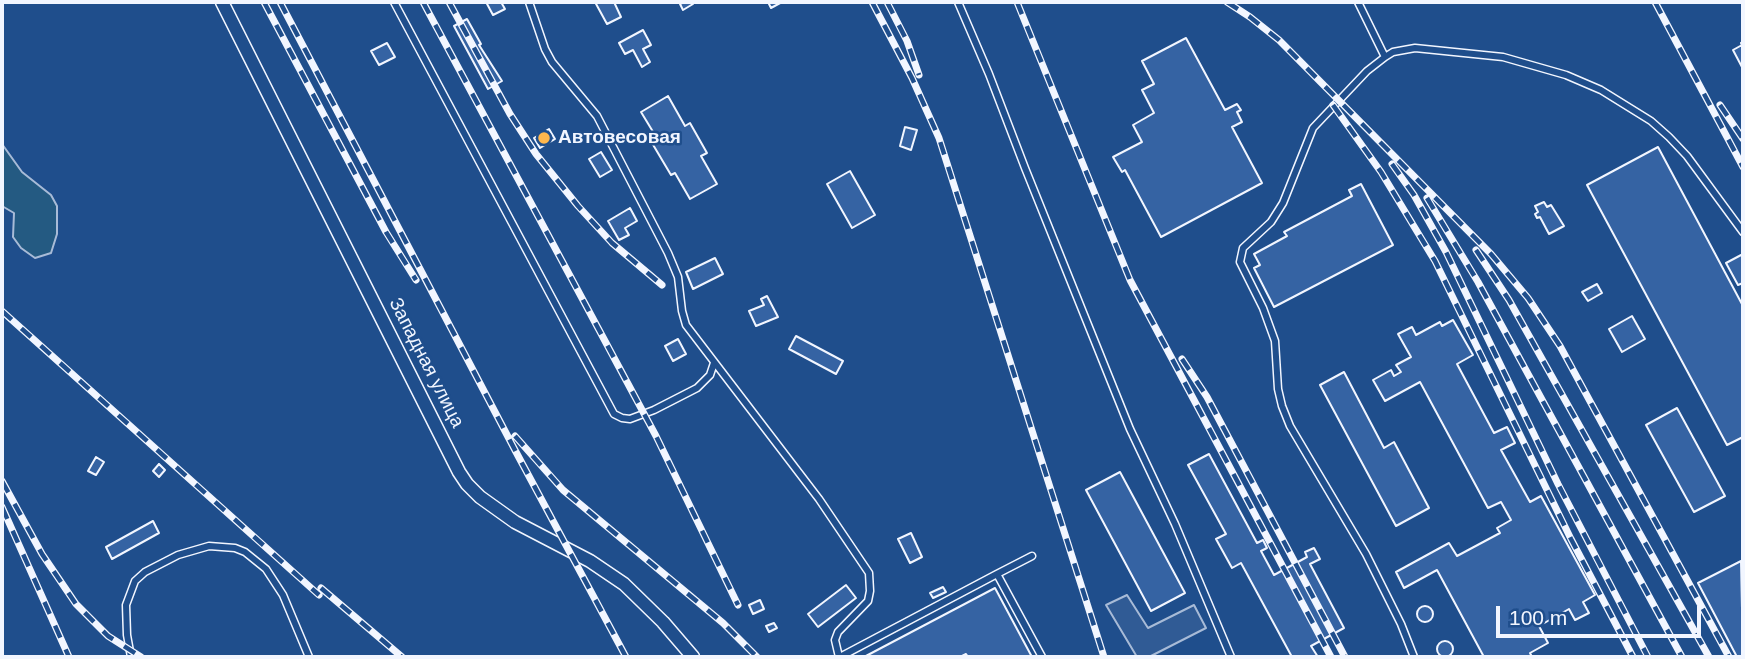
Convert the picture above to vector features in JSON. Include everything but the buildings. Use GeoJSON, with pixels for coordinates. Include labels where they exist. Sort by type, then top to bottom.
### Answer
{"type":"FeatureCollection","features":[{"type":"Feature","properties":{"kind":"street","name":"Западная улица"},"geometry":{"type":"LineString","coordinates":[[222,2],[467,484],[514,522],[590,561],[616,578],[663,622],[693,657]]}},
{"type":"Feature","properties":{"kind":"lane"},"geometry":{"type":"LineString","coordinates":[[394,2],[614,414],[630,419],[654,410],[697,388],[710,375],[714,363]]}},
{"type":"Feature","properties":{"kind":"lane"},"geometry":{"type":"LineString","coordinates":[[529,2],[552,62],[597,116],[668,253],[678,277],[683,318],[691,332],[819,499],[869,573],[868,601],[838,632],[835,640],[839,657],[1032,556]]}},
{"type":"Feature","properties":{"kind":"lane"},"geometry":{"type":"LineString","coordinates":[[958,2],[1130,429],[1175,524],[1231,657]]}},
{"type":"Feature","properties":{"kind":"lane"},"geometry":{"type":"LineString","coordinates":[[1358,2],[1385,57]]}},
{"type":"Feature","properties":{"kind":"lane"},"geometry":{"type":"LineString","coordinates":[[1414,657],[1401,624],[1366,554],[1290,426],[1278,389],[1275,341],[1263,308],[1240,262],[1243,248],[1271,222],[1283,202],[1312,128],[1367,71],[1385,57],[1402,50],[1427,48],[1503,57],[1566,75],[1601,90],[1651,121],[1687,156],[1743,232]]}},
{"type":"Feature","properties":{"kind":"lane"},"geometry":{"type":"LineString","coordinates":[[131,657],[126,605],[135,581],[145,572],[177,555],[209,546],[235,548],[245,552],[266,569],[283,595],[309,657]]}},
{"type":"Feature","properties":{"kind":"lane"},"geometry":{"type":"LineString","coordinates":[[997,574],[1042,657]]}},
{"type":"Feature","properties":{"kind":"shaded area"},"geometry":{"type":"Polygon","coordinates":[[[2,144],[22,172],[51,195],[57,206],[57,234],[51,253],[35,258],[21,248],[13,237],[14,213],[2,206],[2,144]]]}},
{"type":"Feature","properties":{"kind":"shaded area"},"geometry":{"type":"Polygon","coordinates":[[[1127,595],[1148,628],[1194,605],[1206,628],[1149,657],[1137,657],[1106,605],[1127,595]]]}},
{"type":"Feature","properties":{"kind":"railway"},"geometry":{"type":"LineString","coordinates":[[264,2],[386,232],[416,280]]}},
{"type":"Feature","properties":{"kind":"railway"},"geometry":{"type":"LineString","coordinates":[[280,2],[626,657]]}},
{"type":"Feature","properties":{"kind":"railway"},"geometry":{"type":"LineString","coordinates":[[423,2],[656,436],[738,605]]}},
{"type":"Feature","properties":{"kind":"railway"},"geometry":{"type":"LineString","coordinates":[[449,2],[510,114],[536,154],[612,243],[662,285]]}},
{"type":"Feature","properties":{"kind":"railway"},"geometry":{"type":"LineString","coordinates":[[872,2],[912,78],[939,138],[1104,657]]}},
{"type":"Feature","properties":{"kind":"railway"},"geometry":{"type":"LineString","coordinates":[[887,2],[907,41],[919,75]]}},
{"type":"Feature","properties":{"kind":"railway"},"geometry":{"type":"LineString","coordinates":[[1017,2],[1130,280],[1331,657]]}},
{"type":"Feature","properties":{"kind":"railway"},"geometry":{"type":"LineString","coordinates":[[1227,2],[1279,40],[1491,254],[1528,298],[1560,346],[1729,657]]}},
{"type":"Feature","properties":{"kind":"railway"},"geometry":{"type":"LineString","coordinates":[[1655,2],[1743,167]]}},
{"type":"Feature","properties":{"kind":"railway"},"geometry":{"type":"LineString","coordinates":[[1333,105],[1381,172],[1435,261],[1571,539],[1633,657]]}},
{"type":"Feature","properties":{"kind":"railway"},"geometry":{"type":"LineString","coordinates":[[1720,105],[1743,139]]}},
{"type":"Feature","properties":{"kind":"railway"},"geometry":{"type":"LineString","coordinates":[[1392,164],[1414,195],[1446,252],[1558,484],[1648,657]]}},
{"type":"Feature","properties":{"kind":"railway"},"geometry":{"type":"LineString","coordinates":[[1427,198],[1478,282],[1682,657]]}},
{"type":"Feature","properties":{"kind":"railway"},"geometry":{"type":"LineString","coordinates":[[1476,250],[1509,300],[1709,657]]}},
{"type":"Feature","properties":{"kind":"railway"},"geometry":{"type":"LineString","coordinates":[[2,311],[319,595]]}},
{"type":"Feature","properties":{"kind":"railway"},"geometry":{"type":"LineString","coordinates":[[1182,359],[1207,397],[1345,657]]}},
{"type":"Feature","properties":{"kind":"railway"},"geometry":{"type":"LineString","coordinates":[[515,436],[563,490],[723,623],[757,657]]}},
{"type":"Feature","properties":{"kind":"railway"},"geometry":{"type":"LineString","coordinates":[[2,481],[42,554],[76,604],[108,636],[141,657]]}},
{"type":"Feature","properties":{"kind":"railway"},"geometry":{"type":"LineString","coordinates":[[2,507],[69,657]]}},
{"type":"Feature","properties":{"kind":"railway"},"geometry":{"type":"LineString","coordinates":[[321,588],[402,657]]}},
{"type":"Feature","properties":{"kind":"place","name":"Автовесовая"},"geometry":{"type":"Point","coordinates":[544,138]}}]}
